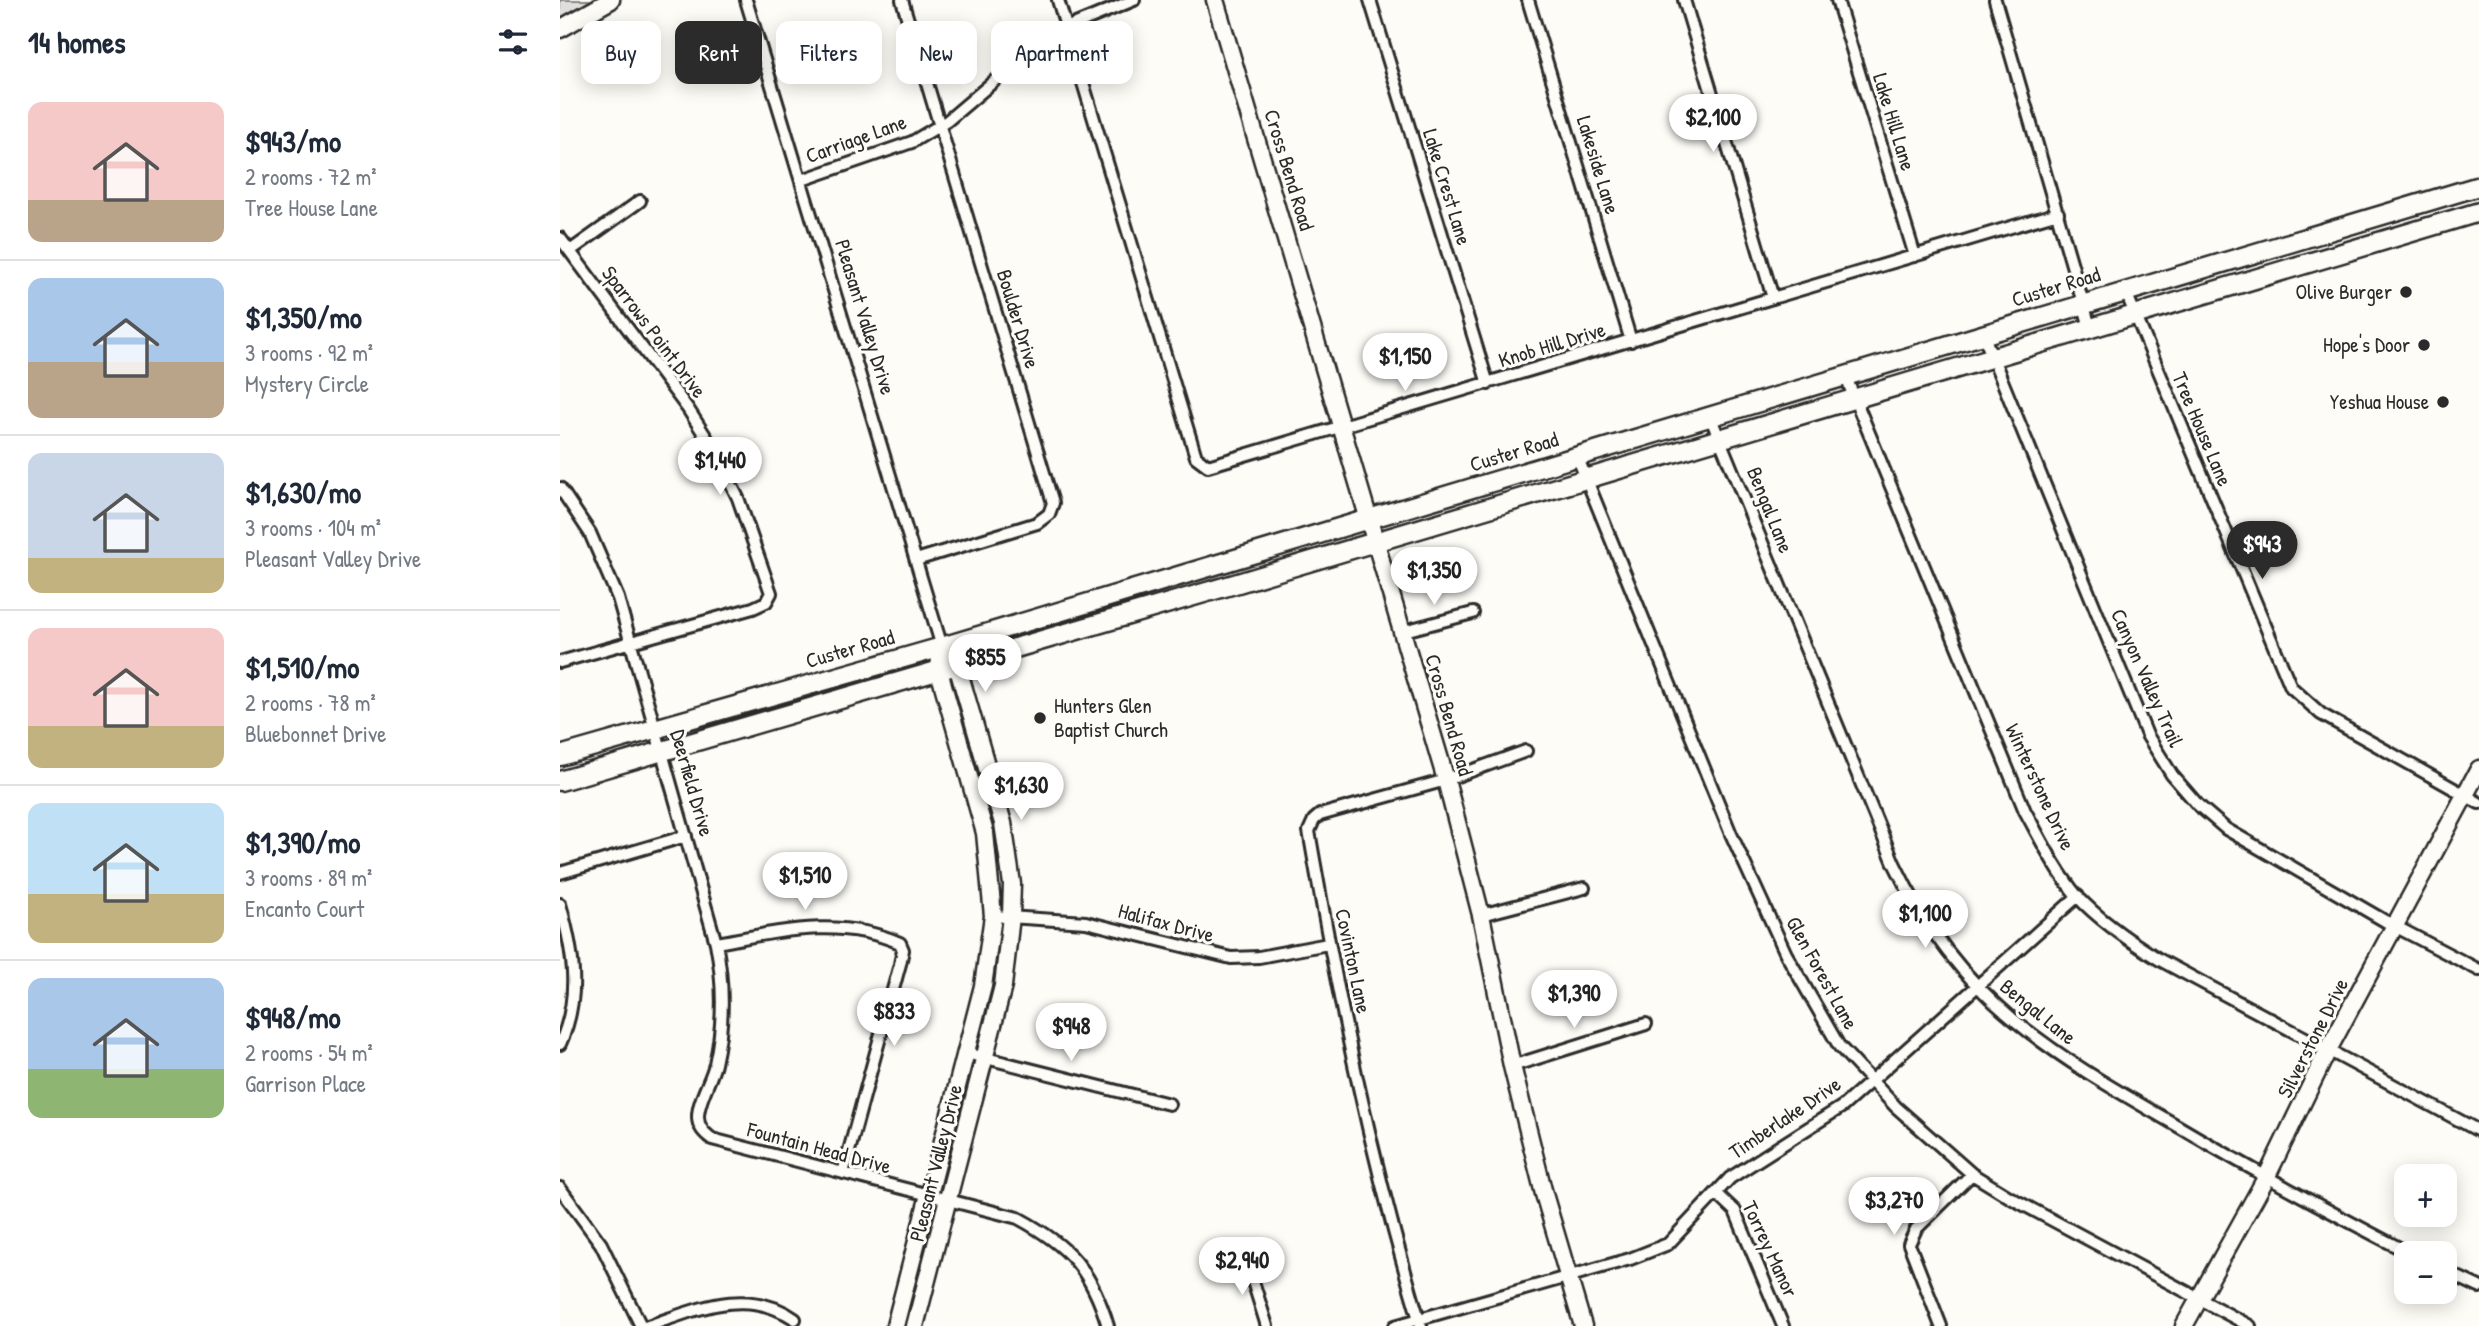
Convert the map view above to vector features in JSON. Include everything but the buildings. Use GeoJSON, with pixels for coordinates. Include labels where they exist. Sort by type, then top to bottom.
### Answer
{"type":"FeatureCollection","features":[{"type":"Feature","properties":{"kind":"main road","name":"Custer Road"},"geometry":{"type":"LineString","coordinates":[[560,757],[942,647],[2081,303],[2479,186]]}},
{"type":"Feature","properties":{"kind":"main road"},"geometry":{"type":"LineString","coordinates":[[560,781],[1377,542],[2479,212]]}},
{"type":"Feature","properties":{"kind":"street"},"geometry":{"type":"LineString","coordinates":[[560,29],[611,0]]}},
{"type":"Feature","properties":{"kind":"street","name":"Pleasant Valley Drive"},"geometry":{"type":"LineString","coordinates":[[746,0],[942,647],[957,665],[999,808],[1012,884],[1003,986],[915,1326]]}},
{"type":"Feature","properties":{"kind":"street","name":"Boulder Drive"},"geometry":{"type":"LineString","coordinates":[[902,0],[1053,503],[1049,514],[1037,523],[916,560]]}},
{"type":"Feature","properties":{"kind":"street","name":"Knob Hill Drive"},"geometry":{"type":"LineString","coordinates":[[1058,0],[1064,21]]}},
{"type":"Feature","properties":{"kind":"street","name":"Carriage Lane"},"geometry":{"type":"LineString","coordinates":[[1081,21],[1134,0]]}},
{"type":"Feature","properties":{"kind":"street","name":"Cross Bend Road"},"geometry":{"type":"LineString","coordinates":[[1215,0],[1344,428],[1446,780],[1481,915],[1512,1066],[1544,1194],[1583,1326]]}},
{"type":"Feature","properties":{"kind":"street","name":"Lake Crest Lane"},"geometry":{"type":"LineString","coordinates":[[1370,0],[1488,384]]}},
{"type":"Feature","properties":{"kind":"street","name":"Lakeside Lane"},"geometry":{"type":"LineString","coordinates":[[1528,0],[1631,341]]}},
{"type":"Feature","properties":{"kind":"street"},"geometry":{"type":"LineString","coordinates":[[1684,0],[1773,298]]}},
{"type":"Feature","properties":{"kind":"street","name":"Lake Hill Lane"},"geometry":{"type":"LineString","coordinates":[[1837,0],[1915,256]]}},
{"type":"Feature","properties":{"kind":"street"},"geometry":{"type":"LineString","coordinates":[[1995,0],[2090,327]]}},
{"type":"Feature","properties":{"kind":"street","name":"Carriage Lane"},"geometry":{"type":"LineString","coordinates":[[802,180],[912,142],[939,126],[991,83]]}},
{"type":"Feature","properties":{"kind":"street","name":"Knob Hill Drive"},"geometry":{"type":"LineString","coordinates":[[1083,84],[1196,457],[1202,464],[1214,467],[2057,213]]}},
{"type":"Feature","properties":{"kind":"street"},"geometry":{"type":"LineString","coordinates":[[570,251],[640,201]]}},
{"type":"Feature","properties":{"kind":"street","name":"Sparrows Point Drive"},"geometry":{"type":"LineString","coordinates":[[560,238],[688,410],[713,449],[738,498],[771,593],[766,602],[753,608],[560,662]]}},
{"type":"Feature","properties":{"kind":"street","name":"Tree House Lane"},"geometry":{"type":"LineString","coordinates":[[2125,290],[2291,687],[2321,713],[2479,803]]}},
{"type":"Feature","properties":{"kind":"street","name":"Canyon Valley Trail"},"geometry":{"type":"LineString","coordinates":[[1983,334],[1990,357],[2147,735],[2172,775],[2198,804],[2226,829],[2395,926],[2479,970]]}},
{"type":"Feature","properties":{"kind":"street","name":"Winterstone Drive"},"geometry":{"type":"LineString","coordinates":[[1845,375],[2025,811],[2053,861],[2078,896],[2136,945],[2160,960],[2479,1131]]}},
{"type":"Feature","properties":{"kind":"street","name":"Bengal Lane"},"geometry":{"type":"LineString","coordinates":[[1710,416],[1894,863],[1929,929],[1976,986],[2056,1054],[2266,1178],[2394,1245]]}},
{"type":"Feature","properties":{"kind":"street","name":"Glen Forest Lane"},"geometry":{"type":"LineString","coordinates":[[1577,456],[1731,834],[1786,954],[1824,1023],[1871,1082],[1972,1174],[2011,1198],[2250,1326]]}},
{"type":"Feature","properties":{"kind":"street","name":"Deerfield Drive"},"geometry":{"type":"LineString","coordinates":[[560,488],[590,533],[606,565],[664,751],[716,943],[722,996],[721,1032],[714,1067],[698,1114],[702,1132],[712,1139]]}},
{"type":"Feature","properties":{"kind":"street"},"geometry":{"type":"LineString","coordinates":[[1404,631],[1473,613]]}},
{"type":"Feature","properties":{"kind":"street","name":"Pleasant Valley Drive"},"geometry":{"type":"LineString","coordinates":[[895,1326],[983,986],[992,916],[990,860],[981,813],[939,671],[942,647]]}},
{"type":"Feature","properties":{"kind":"street","name":"Covinton Lane"},"geometry":{"type":"LineString","coordinates":[[1420,1322],[1387,1206],[1328,944],[1309,831],[1314,820],[1332,811],[1446,780],[1526,751]]}},
{"type":"Feature","properties":{"kind":"street","name":"Silverstone Drive"},"geometry":{"type":"LineString","coordinates":[[2184,1326],[2266,1178],[2328,1050],[2479,769]]}},
{"type":"Feature","properties":{"kind":"street"},"geometry":{"type":"LineString","coordinates":[[981,813],[999,808]]}},
{"type":"Feature","properties":{"kind":"street"},"geometry":{"type":"LineString","coordinates":[[560,873],[686,836]]}},
{"type":"Feature","properties":{"kind":"street"},"geometry":{"type":"LineString","coordinates":[[1481,915],[1584,888]]}},
{"type":"Feature","properties":{"kind":"street","name":"Timberlake Drive"},"geometry":{"type":"LineString","coordinates":[[1395,1326],[1420,1322],[1569,1275],[1650,1253],[1668,1244],[1745,1166],[1826,1119],[1871,1082],[2078,896]]}},
{"type":"Feature","properties":{"kind":"street"},"geometry":{"type":"LineString","coordinates":[[560,904],[573,951],[575,979],[573,1002],[560,1044]]}},
{"type":"Feature","properties":{"kind":"street","name":"Halifax Drive"},"geometry":{"type":"LineString","coordinates":[[992,916],[1086,922],[1231,958],[1259,957],[1328,944]]}},
{"type":"Feature","properties":{"kind":"street"},"geometry":{"type":"LineString","coordinates":[[716,943],[808,927],[834,927],[900,943],[903,950],[843,1173]]}},
{"type":"Feature","properties":{"kind":"street"},"geometry":{"type":"LineString","coordinates":[[1512,1066],[1646,1024]]}},
{"type":"Feature","properties":{"kind":"street"},"geometry":{"type":"LineString","coordinates":[[966,1053],[1170,1104]]}},
{"type":"Feature","properties":{"kind":"street","name":"Fountain Head Drive"},"geometry":{"type":"LineString","coordinates":[[712,1139],[947,1202],[1018,1218],[1063,1247],[1091,1280],[1108,1326]]}},
{"type":"Feature","properties":{"kind":"street"},"geometry":{"type":"LineString","coordinates":[[1941,1326],[1909,1244],[1916,1229],[1972,1174]]}},
{"type":"Feature","properties":{"kind":"street"},"geometry":{"type":"LineString","coordinates":[[560,1188],[601,1244],[641,1326]]}},
{"type":"Feature","properties":{"kind":"street","name":"Torrey Manor"},"geometry":{"type":"LineString","coordinates":[[1716,1193],[1735,1211],[1783,1326]]}},
{"type":"Feature","properties":{"kind":"street"},"geometry":{"type":"LineString","coordinates":[[1247,1259],[1267,1326]]}},
{"type":"Feature","properties":{"kind":"street"},"geometry":{"type":"LineString","coordinates":[[2457,1277],[2479,1287]]}},
{"type":"Feature","properties":{"kind":"street"},"geometry":{"type":"LineString","coordinates":[[648,1326],[737,1300],[762,1303],[795,1319]]}},
{"type":"Feature","properties":{"kind":"shaded area"},"geometry":{"type":"Polygon","coordinates":[[[560,0],[591,0],[560,18],[560,0]]]}},
{"type":"Feature","properties":{"kind":"place","name":"Olive Burger"},"geometry":{"type":"Point","coordinates":[2406,292]}},
{"type":"Feature","properties":{"kind":"place","name":"Hope's Door"},"geometry":{"type":"Point","coordinates":[2424,345]}},
{"type":"Feature","properties":{"kind":"place","name":"Yeshua House"},"geometry":{"type":"Point","coordinates":[2443,402]}},
{"type":"Feature","properties":{"kind":"place","name":"Hunters Glen Baptist Church"},"geometry":{"type":"Point","coordinates":[1040,718]}}]}
